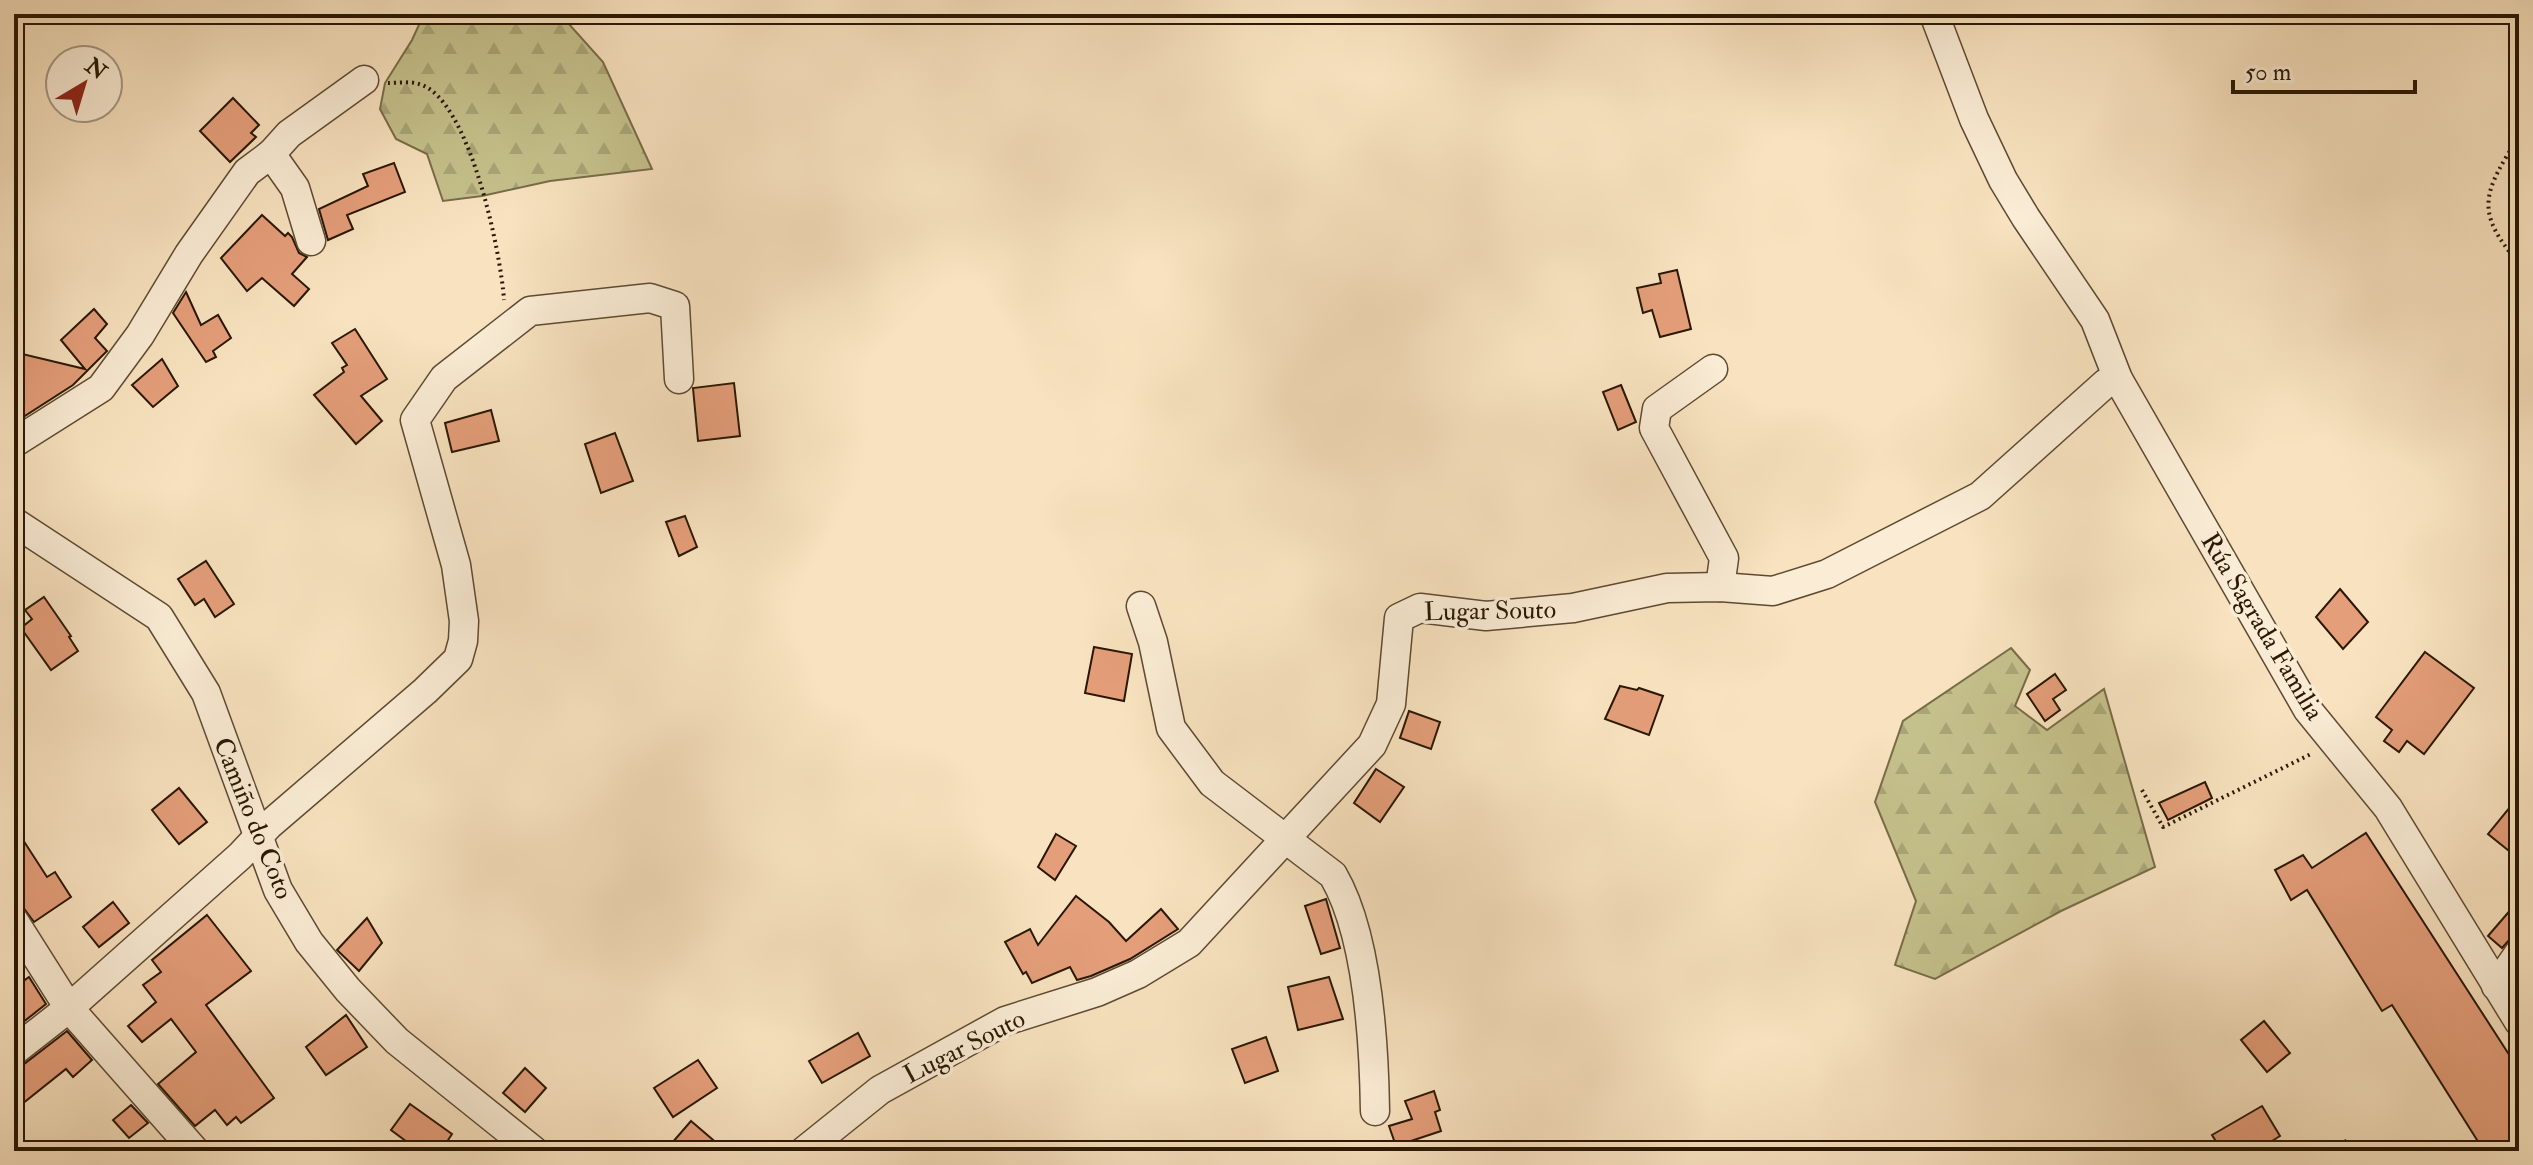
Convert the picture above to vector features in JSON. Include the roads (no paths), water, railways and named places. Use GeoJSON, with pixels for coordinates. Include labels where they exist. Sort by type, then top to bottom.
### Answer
{"type":"FeatureCollection","features":[{"type":"Feature","properties":{"kind":"street","name":"Rúa Sagrada Familia"},"geometry":{"type":"LineString","coordinates":[[1934,14],[1974,119],[2003,180],[2095,320],[2118,379],[2308,710],[2388,808],[2519,1022]]}},
{"type":"Feature","properties":{"kind":"street"},"geometry":{"type":"LineString","coordinates":[[14,443],[101,388],[140,335],[189,254],[247,172],[271,154],[289,134],[364,80]]}},
{"type":"Feature","properties":{"kind":"street"},"geometry":{"type":"LineString","coordinates":[[271,154],[295,188],[311,241]]}},
{"type":"Feature","properties":{"kind":"street"},"geometry":{"type":"LineString","coordinates":[[14,1051],[69,1008],[458,659],[464,621],[456,565],[415,420],[444,378],[530,311],[650,298],[675,306],[679,379]]}},
{"type":"Feature","properties":{"kind":"street"},"geometry":{"type":"LineString","coordinates":[[1713,369],[1657,409],[1654,428],[1724,558],[1720,587]]}},
{"type":"Feature","properties":{"kind":"street","name":"Lugar Souto"},"geometry":{"type":"LineString","coordinates":[[804,1151],[880,1090],[1005,1021],[1097,992],[1138,974],[1189,943],[1372,745],[1391,704],[1399,618],[1420,608],[1486,616],[1573,608],[1667,588],[1720,587],[1773,591],[1827,574],[1980,496],[2106,383],[2118,379]]}},
{"type":"Feature","properties":{"kind":"street","name":"Camiño do Coto"},"geometry":{"type":"LineString","coordinates":[[14,522],[159,617],[206,693],[278,890],[309,942],[348,990],[397,1041],[534,1151]]}},
{"type":"Feature","properties":{"kind":"street"},"geometry":{"type":"LineString","coordinates":[[1141,606],[1153,642],[1171,728],[1212,783],[1333,875],[1346,897],[1375,1045],[1375,1111]]}},
{"type":"Feature","properties":{"kind":"street"},"geometry":{"type":"LineString","coordinates":[[14,921],[69,1008],[195,1151]]}},
{"type":"Feature","properties":{"kind":"street"},"geometry":{"type":"LineString","coordinates":[[2496,986],[2519,953]]}}]}
